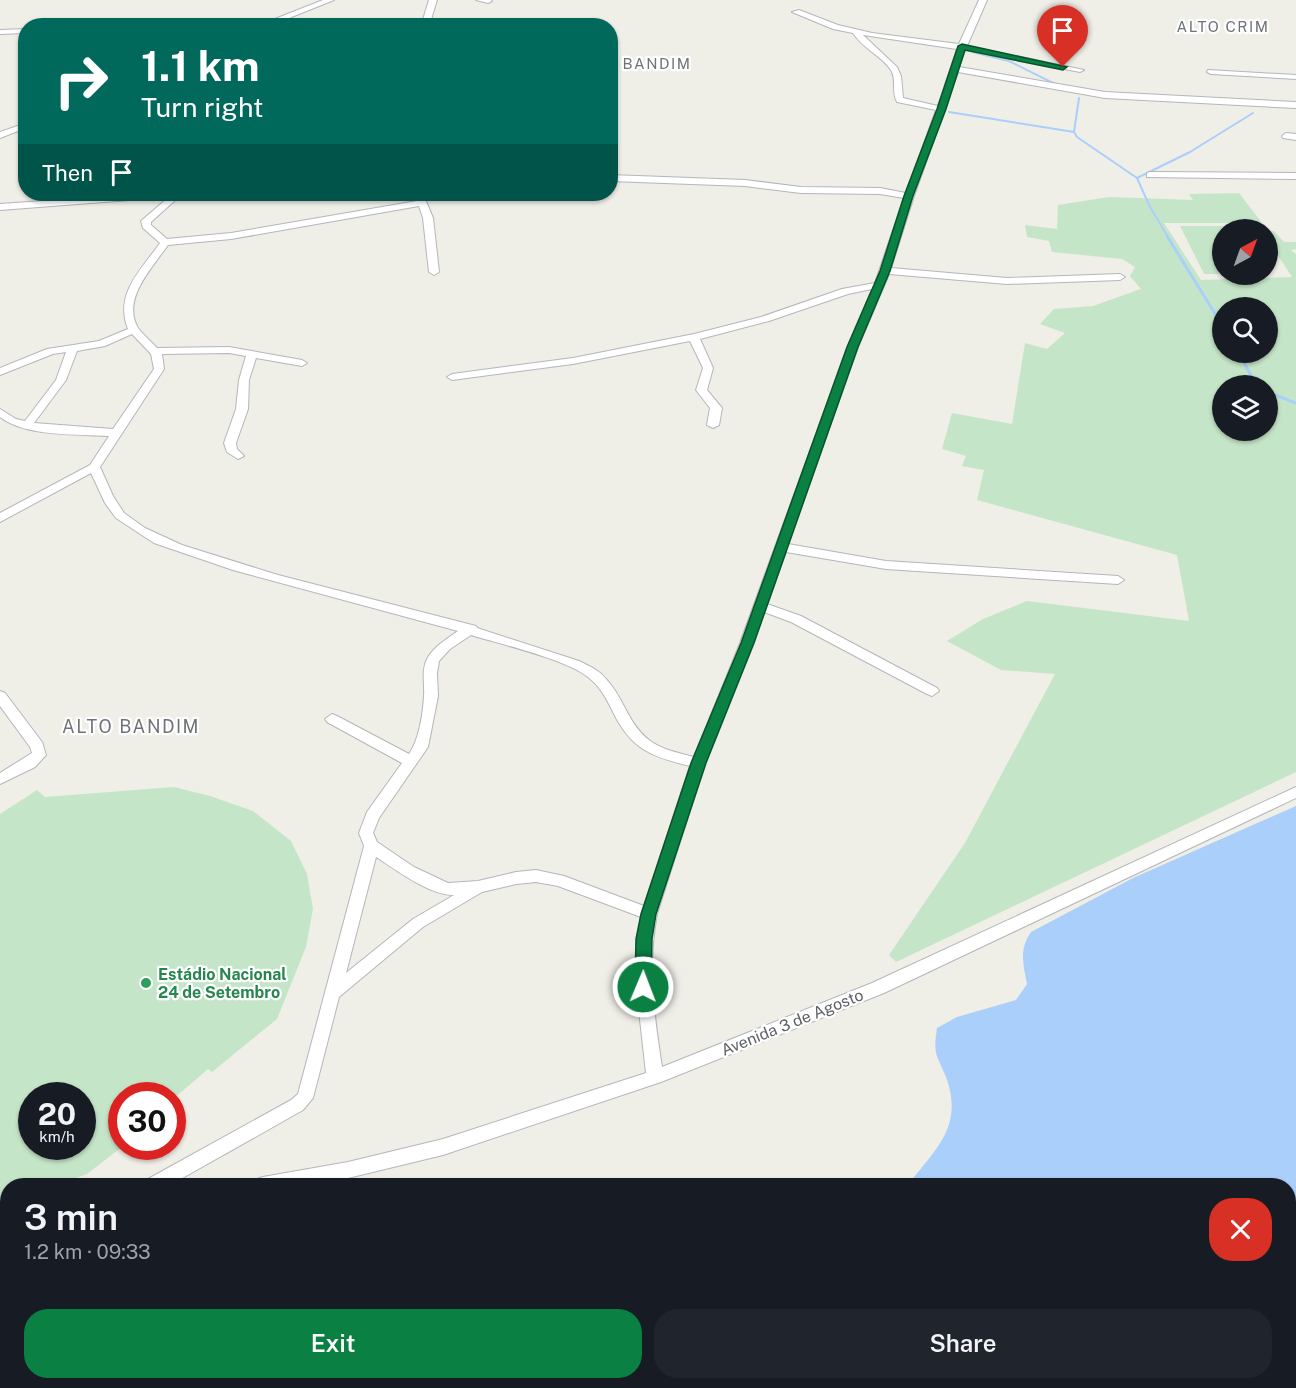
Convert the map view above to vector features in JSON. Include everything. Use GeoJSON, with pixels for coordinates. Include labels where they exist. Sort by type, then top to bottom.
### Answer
{"type":"FeatureCollection","features":[{"type":"Feature","properties":{"kind":"street"},"geometry":{"type":"LineString","coordinates":[[282,18],[330,0]]}},
{"type":"Feature","properties":{"kind":"street"},"geometry":{"type":"LineString","coordinates":[[427,18],[433,0]]}},
{"type":"Feature","properties":{"kind":"street"},"geometry":{"type":"LineString","coordinates":[[480,0],[488,1]]}},
{"type":"Feature","properties":{"kind":"street"},"geometry":{"type":"LineString","coordinates":[[655,1077],[643,1000],[644,939],[649,914],[698,763],[732,682],[852,347],[885,271],[962,46],[983,0]]}},
{"type":"Feature","properties":{"kind":"street"},"geometry":{"type":"LineString","coordinates":[[796,12],[856,31],[900,40],[962,46],[1080,70]]}},
{"type":"Feature","properties":{"kind":"street"},"geometry":{"type":"LineString","coordinates":[[0,32],[18,31]]}},
{"type":"Feature","properties":{"kind":"street"},"geometry":{"type":"LineString","coordinates":[[856,31],[865,46],[895,70],[897,78],[895,89],[900,100],[942,109]]}},
{"type":"Feature","properties":{"kind":"street"},"geometry":{"type":"LineString","coordinates":[[954,69],[1087,93],[1296,105]]}},
{"type":"Feature","properties":{"kind":"street"},"geometry":{"type":"LineString","coordinates":[[1211,72],[1296,77]]}},
{"type":"Feature","properties":{"kind":"street"},"geometry":{"type":"LineString","coordinates":[[0,135],[18,128]]}},
{"type":"Feature","properties":{"kind":"street"},"geometry":{"type":"LineString","coordinates":[[1286,136],[1296,137]]}},
{"type":"Feature","properties":{"kind":"street"},"geometry":{"type":"LineString","coordinates":[[1150,175],[1296,176]]}},
{"type":"Feature","properties":{"kind":"street"},"geometry":{"type":"LineString","coordinates":[[618,178],[746,183],[801,190],[880,191],[909,196]]}},
{"type":"Feature","properties":{"kind":"street"},"geometry":{"type":"LineString","coordinates":[[0,207],[81,201]]}},
{"type":"Feature","properties":{"kind":"street"},"geometry":{"type":"LineString","coordinates":[[168,201],[146,221],[146,226],[165,242],[231,236],[405,201]]}},
{"type":"Feature","properties":{"kind":"street"},"geometry":{"type":"LineString","coordinates":[[421,201],[428,218],[434,272]]}},
{"type":"Feature","properties":{"kind":"street"},"geometry":{"type":"LineString","coordinates":[[0,518],[94,467],[159,369],[160,361],[156,351],[134,330],[129,315],[129,296],[134,284],[165,242]]}},
{"type":"Feature","properties":{"kind":"street"},"geometry":{"type":"LineString","coordinates":[[885,271],[1006,281],[1120,278]]}},
{"type":"Feature","properties":{"kind":"street"},"geometry":{"type":"LineString","coordinates":[[452,377],[550,365],[694,337],[765,319],[846,291],[879,285]]}},
{"type":"Feature","properties":{"kind":"street"},"geometry":{"type":"LineString","coordinates":[[0,372],[51,351],[101,344],[134,330]]}},
{"type":"Feature","properties":{"kind":"street"},"geometry":{"type":"LineString","coordinates":[[694,337],[708,368],[701,390],[716,408],[713,425]]}},
{"type":"Feature","properties":{"kind":"street"},"geometry":{"type":"LineString","coordinates":[[27,425],[61,380],[72,349]]}},
{"type":"Feature","properties":{"kind":"street"},"geometry":{"type":"LineString","coordinates":[[156,351],[209,349],[303,363]]}},
{"type":"Feature","properties":{"kind":"street"},"geometry":{"type":"LineString","coordinates":[[238,456],[231,450],[230,443],[242,409],[244,380],[252,355]]}},
{"type":"Feature","properties":{"kind":"street"},"geometry":{"type":"LineString","coordinates":[[0,412],[12,421],[27,425],[117,433]]}},
{"type":"Feature","properties":{"kind":"street"},"geometry":{"type":"LineString","coordinates":[[94,467],[115,510],[126,521],[151,535],[227,564],[471,629],[576,664],[593,672],[611,692],[629,728],[642,742],[656,751],[698,763]]}},
{"type":"Feature","properties":{"kind":"street"},"geometry":{"type":"LineString","coordinates":[[780,547],[886,565],[1118,580]]}},
{"type":"Feature","properties":{"kind":"street"},"geometry":{"type":"LineString","coordinates":[[760,606],[796,619],[932,691]]}},
{"type":"Feature","properties":{"kind":"street"},"geometry":{"type":"LineString","coordinates":[[167,1178],[297,1105],[304,1098],[371,846],[366,833],[372,816],[421,747],[431,696],[430,672],[433,660],[445,646],[471,629]]}},
{"type":"Feature","properties":{"kind":"street"},"geometry":{"type":"LineString","coordinates":[[0,696],[37,746],[39,755],[30,763],[0,780]]}},
{"type":"Feature","properties":{"kind":"street"},"geometry":{"type":"LineString","coordinates":[[332,719],[412,762]]}},
{"type":"Feature","properties":{"kind":"street","name":"Avenida 3 de Agosto"},"geometry":{"type":"LineString","coordinates":[[303,1178],[348,1170],[443,1147],[655,1077],[878,988],[1296,792]]}},
{"type":"Feature","properties":{"kind":"street"},"geometry":{"type":"LineString","coordinates":[[371,846],[409,871],[446,889],[478,887],[536,876],[559,880],[649,914]]}},
{"type":"Feature","properties":{"kind":"street"},"geometry":{"type":"LineString","coordinates":[[333,993],[418,923],[478,887]]}},
{"type":"Feature","properties":{"kind":"green space"},"geometry":{"type":"Polygon","coordinates":[[[1239,193],[1259,219],[1212,219],[1212,223],[1164,223],[1201,280],[1212,280],[1212,285],[1278,285],[1278,277],[1292,277],[1278,255],[1278,235],[1284,242],[1296,242],[1296,249],[1291,250],[1296,254],[1296,772],[896,962],[889,955],[965,843],[1055,674],[1001,670],[947,641],[983,619],[1027,601],[1189,621],[1177,555],[977,500],[984,470],[962,466],[966,456],[942,449],[952,413],[1012,424],[1025,343],[1047,349],[1065,333],[1040,324],[1054,309],[1093,306],[1141,289],[1130,276],[1135,267],[1122,259],[1052,252],[1049,241],[1027,237],[1025,225],[1057,229],[1058,205],[1109,197],[1193,200],[1189,194],[1239,193]]]}},
{"type":"Feature","properties":{"kind":"green space"},"geometry":{"type":"Polygon","coordinates":[[[1180,226],[1212,226],[1212,274],[1204,274],[1180,226]]]}},
{"type":"Feature","properties":{"kind":"green space","name":"Estádio Nacional 24 de Setembro"},"geometry":{"type":"Polygon","coordinates":[[[174,787],[210,796],[253,811],[291,841],[307,874],[313,909],[306,947],[277,1019],[212,1072],[208,1069],[186,1088],[186,1082],[108,1082],[108,1158],[87,1174],[76,1178],[0,1178],[0,814],[37,790],[45,797],[174,787]]]}},
{"type":"Feature","properties":{"kind":"water"},"geometry":{"type":"Polygon","coordinates":[[[1296,806],[1296,1178],[913,1178],[944,1136],[952,1110],[951,1094],[936,1054],[937,1028],[957,1017],[1016,1000],[1027,984],[1023,951],[1031,932],[1133,878],[1296,806]]]}},
{"type":"Feature","properties":{"kind":"waterway"},"geometry":{"type":"LineString","coordinates":[[972,52],[1009,61],[1057,85]]}},
{"type":"Feature","properties":{"kind":"waterway"},"geometry":{"type":"LineString","coordinates":[[1074,132],[1079,98]]}},
{"type":"Feature","properties":{"kind":"waterway"},"geometry":{"type":"LineString","coordinates":[[949,112],[1074,132]]}},
{"type":"Feature","properties":{"kind":"waterway"},"geometry":{"type":"LineString","coordinates":[[1137,178],[1190,152],[1253,113]]}},
{"type":"Feature","properties":{"kind":"waterway"},"geometry":{"type":"LineString","coordinates":[[1074,132],[1077,137],[1137,178]]}},
{"type":"Feature","properties":{"kind":"waterway"},"geometry":{"type":"LineString","coordinates":[[1137,178],[1150,207],[1168,237]]}},
{"type":"Feature","properties":{"kind":"waterway"},"geometry":{"type":"LineString","coordinates":[[1167,236],[1212,309]]}},
{"type":"Feature","properties":{"kind":"waterway"},"geometry":{"type":"LineString","coordinates":[[1244,363],[1251,375]]}},
{"type":"Feature","properties":{"kind":"waterway"},"geometry":{"type":"LineString","coordinates":[[1278,396],[1296,403]]}},
{"type":"Feature","properties":{"kind":"place","name":"Estádio Nacional 24 de Setembro"},"geometry":{"type":"Point","coordinates":[146,983]}},
{"type":"Feature","properties":{"kind":"district","name":"ALTO CRIM"},"geometry":{"type":"Point","coordinates":[1223,27]}},
{"type":"Feature","properties":{"kind":"district","name":"BANDIM"},"geometry":{"type":"Point","coordinates":[657,64]}},
{"type":"Feature","properties":{"kind":"district","name":"ALTO BANDIM"},"geometry":{"type":"Point","coordinates":[131,727]}},
{"type":"Feature","properties":{"kind":"route"},"geometry":{"type":"LineString","coordinates":[[643,987],[646,925],[698,763],[747,643],[852,347],[885,271],[962,46],[1063,67]]}}]}
